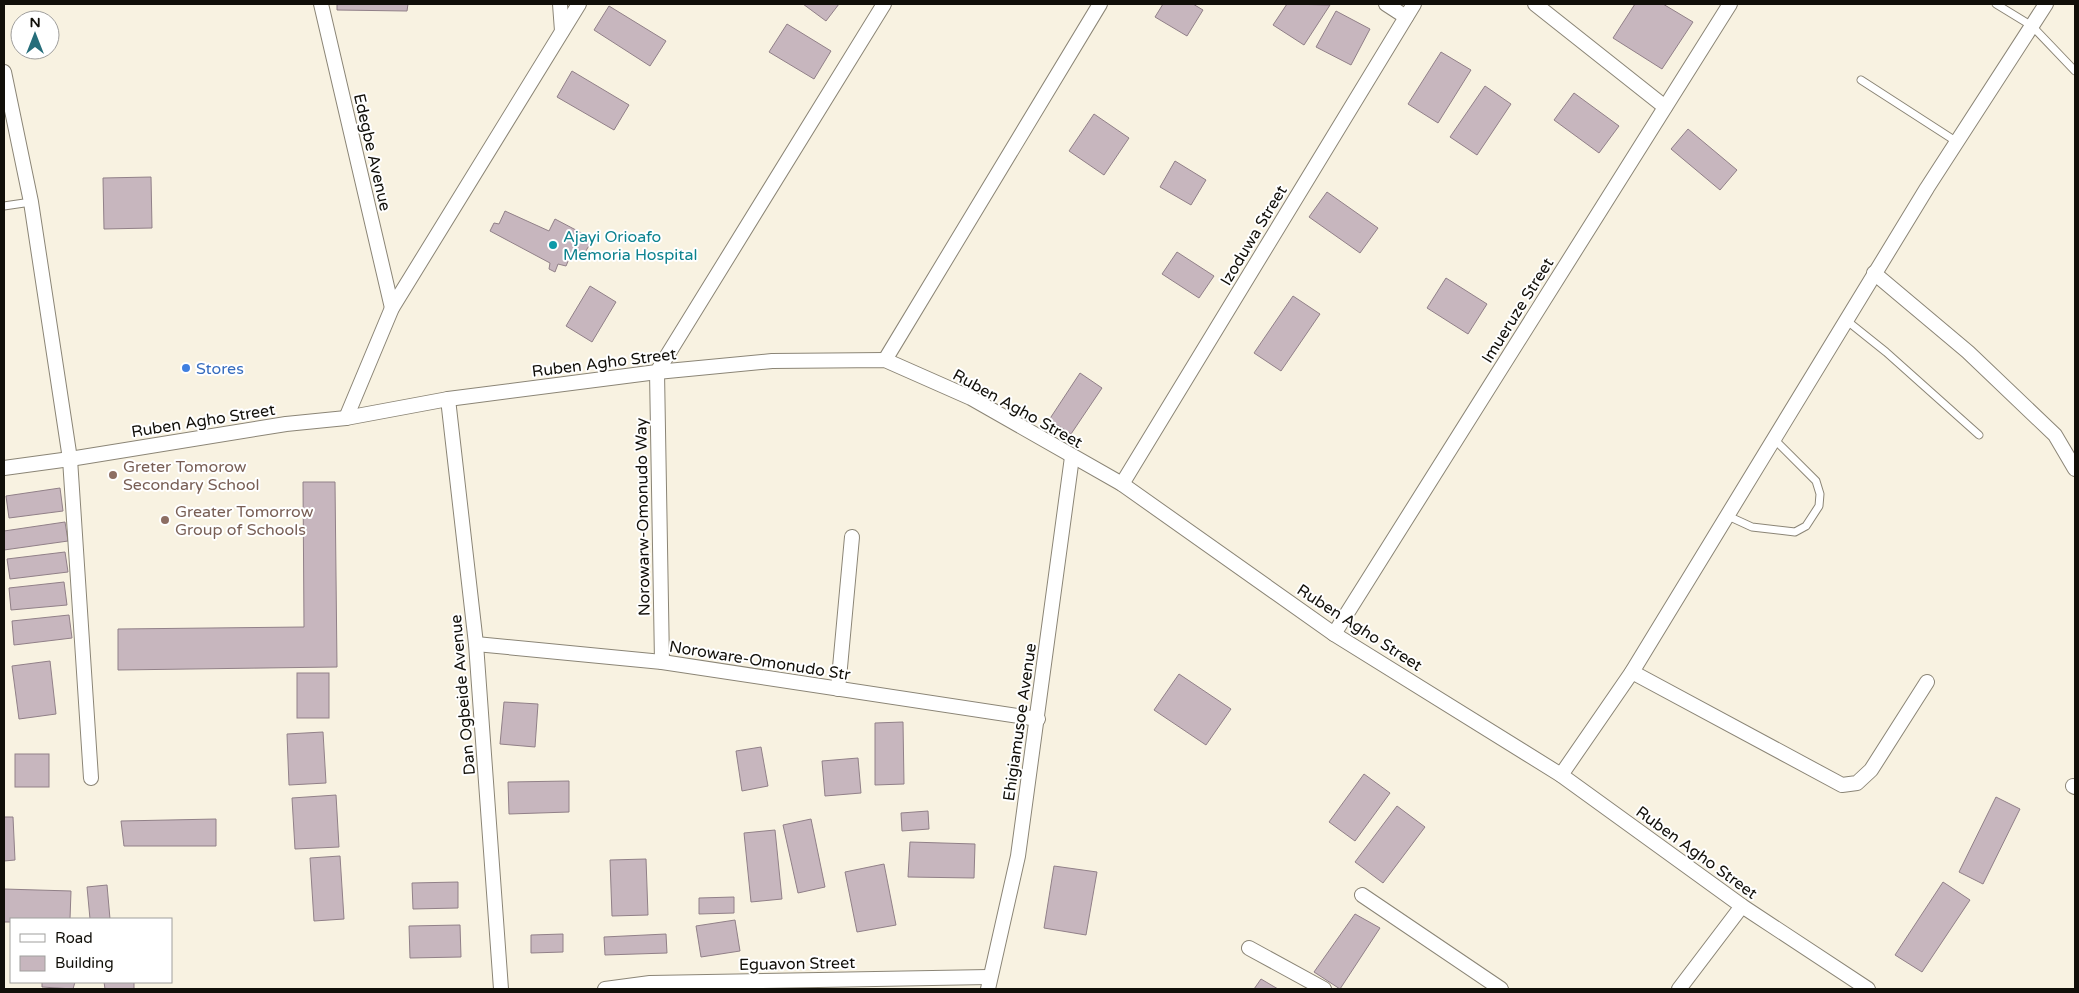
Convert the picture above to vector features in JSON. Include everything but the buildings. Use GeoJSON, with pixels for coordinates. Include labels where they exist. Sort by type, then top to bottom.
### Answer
{"type":"FeatureCollection","features":[{"type":"Feature","properties":{"kind":"street","name":"Edegbe Avenue"},"geometry":{"type":"LineString","coordinates":[[321,4],[392,308]]}},
{"type":"Feature","properties":{"kind":"street"},"geometry":{"type":"LineString","coordinates":[[560,4],[562,31]]}},
{"type":"Feature","properties":{"kind":"street"},"geometry":{"type":"LineString","coordinates":[[346,418],[392,308],[579,4]]}},
{"type":"Feature","properties":{"kind":"street"},"geometry":{"type":"LineString","coordinates":[[657,372],[884,4]]}},
{"type":"Feature","properties":{"kind":"street"},"geometry":{"type":"LineString","coordinates":[[885,360],[1100,4]]}},
{"type":"Feature","properties":{"kind":"street"},"geometry":{"type":"LineString","coordinates":[[1386,4],[1406,18]]}},
{"type":"Feature","properties":{"kind":"street","name":"Izoduwa Street"},"geometry":{"type":"LineString","coordinates":[[1122,484],[1414,4]]}},
{"type":"Feature","properties":{"kind":"street"},"geometry":{"type":"LineString","coordinates":[[1535,4],[1665,107]]}},
{"type":"Feature","properties":{"kind":"street","name":"Imueruze Street"},"geometry":{"type":"LineString","coordinates":[[1334,634],[1730,4]]}},
{"type":"Feature","properties":{"kind":"street"},"geometry":{"type":"LineString","coordinates":[[1561,775],[1632,672],[1874,273],[2046,4]]}},
{"type":"Feature","properties":{"kind":"street"},"geometry":{"type":"LineString","coordinates":[[4,72],[31,202],[70,459],[90,778]]}},
{"type":"Feature","properties":{"kind":"street"},"geometry":{"type":"LineString","coordinates":[[1874,273],[1968,352],[2055,435],[2075,469]]}},
{"type":"Feature","properties":{"kind":"street","name":"Ruben Agho Street"},"geometry":{"type":"LineString","coordinates":[[4,468],[286,424],[346,418],[448,400],[657,372],[772,361],[885,360],[971,398],[1122,484],[1334,634],[1561,775],[1742,906],[1868,989]]}},
{"type":"Feature","properties":{"kind":"street","name":"Norowarw-Omonudo Way"},"geometry":{"type":"LineString","coordinates":[[657,372],[662,662]]}},
{"type":"Feature","properties":{"kind":"street","name":"Dan Ogbeide Avenue"},"geometry":{"type":"LineString","coordinates":[[448,400],[476,644],[501,989]]}},
{"type":"Feature","properties":{"kind":"street","name":"Ehigiamusoe Avenue"},"geometry":{"type":"LineString","coordinates":[[989,983],[1018,856],[1072,457]]}},
{"type":"Feature","properties":{"kind":"street"},"geometry":{"type":"LineString","coordinates":[[838,689],[852,537]]}},
{"type":"Feature","properties":{"kind":"street","name":"Noroware-Omonudo Str"},"geometry":{"type":"LineString","coordinates":[[476,644],[662,662],[1038,719]]}},
{"type":"Feature","properties":{"kind":"street"},"geometry":{"type":"LineString","coordinates":[[1632,672],[1842,785],[1857,783],[1871,770],[1927,682]]}},
{"type":"Feature","properties":{"kind":"street"},"geometry":{"type":"LineString","coordinates":[[1362,895],[1501,989]]}},
{"type":"Feature","properties":{"kind":"street"},"geometry":{"type":"LineString","coordinates":[[1678,989],[1742,906]]}},
{"type":"Feature","properties":{"kind":"street"},"geometry":{"type":"LineString","coordinates":[[1248,948],[1324,989]]}},
{"type":"Feature","properties":{"kind":"street","name":"Eguavon Street"},"geometry":{"type":"LineString","coordinates":[[605,989],[650,983],[989,983]]}},
{"type":"Feature","properties":{"kind":"lane"},"geometry":{"type":"LineString","coordinates":[[1996,4],[2032,26],[2075,71]]}},
{"type":"Feature","properties":{"kind":"lane"},"geometry":{"type":"LineString","coordinates":[[1861,80],[1956,142]]}},
{"type":"Feature","properties":{"kind":"lane"},"geometry":{"type":"LineString","coordinates":[[4,206],[31,202]]}},
{"type":"Feature","properties":{"kind":"lane"},"geometry":{"type":"LineString","coordinates":[[1845,320],[1886,352],[1979,435]]}},
{"type":"Feature","properties":{"kind":"lane"},"geometry":{"type":"LineString","coordinates":[[1728,516],[1752,527],[1795,532],[1806,526],[1819,506],[1820,494],[1816,481],[1774,439]]}},
{"type":"Feature","properties":{"kind":"place","name":"Ajayi Orioafo Memoria Hospital"},"geometry":{"type":"Point","coordinates":[553,245]}},
{"type":"Feature","properties":{"kind":"place","name":"Stores"},"geometry":{"type":"Point","coordinates":[186,368]}},
{"type":"Feature","properties":{"kind":"place","name":"Greter Tomorow Secondary School"},"geometry":{"type":"Point","coordinates":[113,475]}},
{"type":"Feature","properties":{"kind":"place","name":"Greater Tomorrow Group of Schools"},"geometry":{"type":"Point","coordinates":[165,520]}}]}
